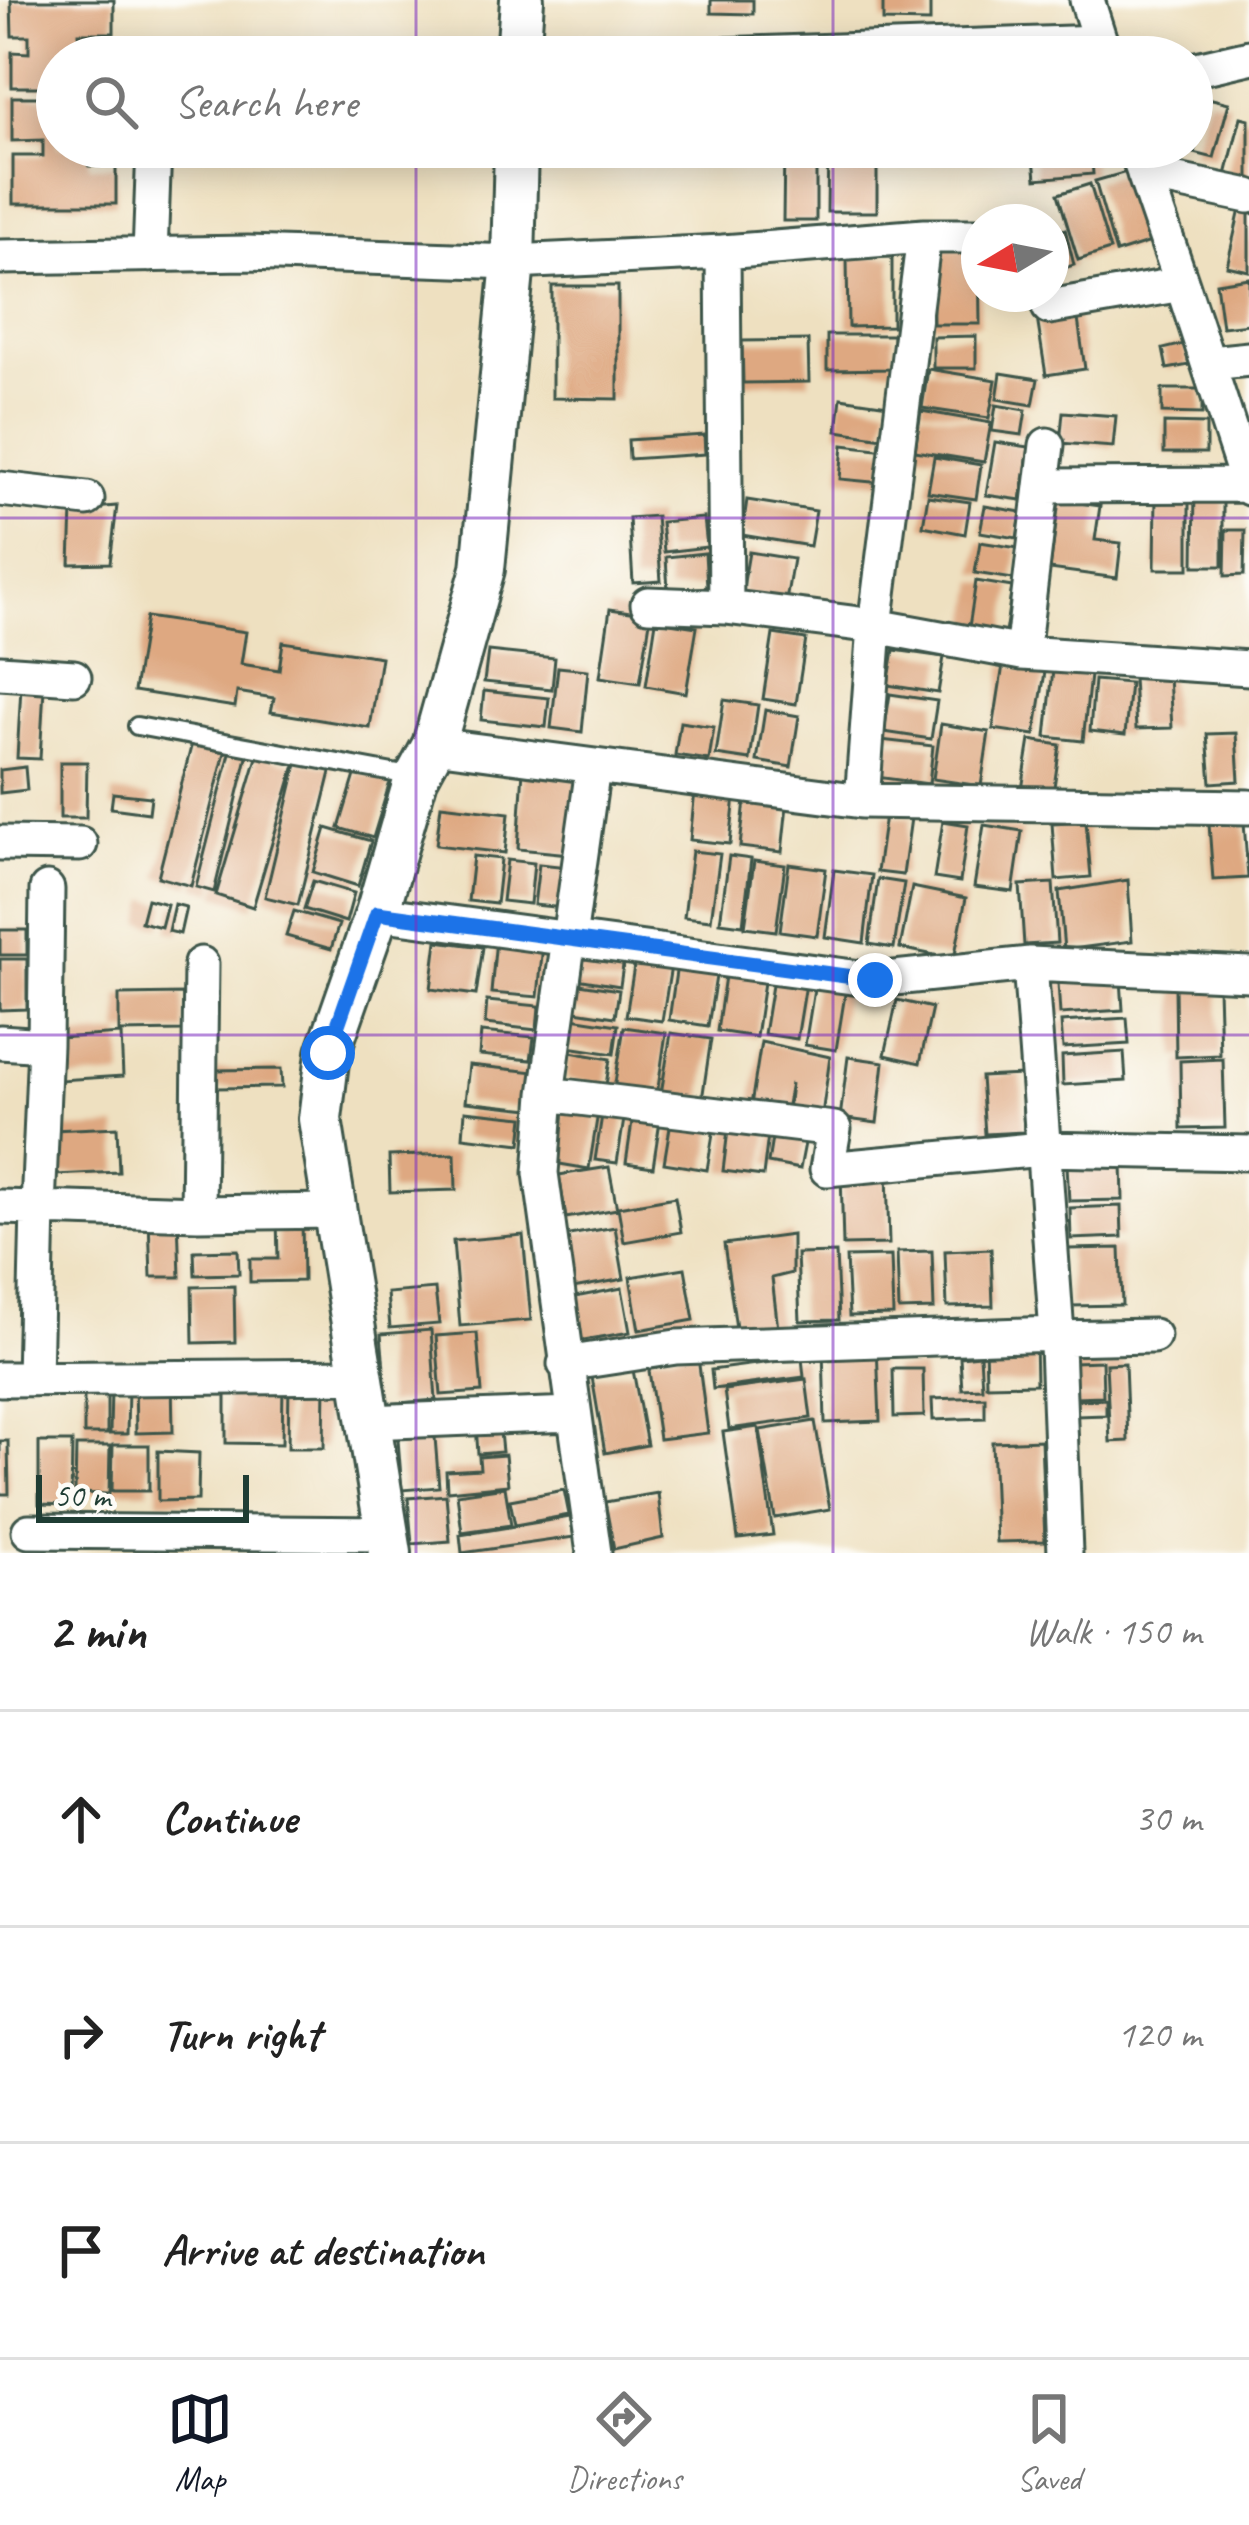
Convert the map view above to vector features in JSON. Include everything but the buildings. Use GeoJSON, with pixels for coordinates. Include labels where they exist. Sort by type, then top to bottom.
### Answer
{"type":"FeatureCollection","features":[{"type":"Feature","properties":{"kind":"street"},"geometry":{"type":"LineString","coordinates":[[519,36],[522,0]]}},
{"type":"Feature","properties":{"kind":"street"},"geometry":{"type":"LineString","coordinates":[[1088,0],[1098,36]]}},
{"type":"Feature","properties":{"kind":"street"},"geometry":{"type":"LineString","coordinates":[[1213,65],[1249,57]]}},
{"type":"Feature","properties":{"kind":"street"},"geometry":{"type":"LineString","coordinates":[[150,255],[153,168]]}},
{"type":"Feature","properties":{"kind":"street"},"geometry":{"type":"LineString","coordinates":[[19,1538],[388,1544],[320,1119],[328,1053],[377,913],[482,568],[513,262],[515,168]]}},
{"type":"Feature","properties":{"kind":"street"},"geometry":{"type":"LineString","coordinates":[[1042,486],[1249,486],[1142,168]]}},
{"type":"Feature","properties":{"kind":"street"},"geometry":{"type":"LineString","coordinates":[[1163,168],[1249,196]]}},
{"type":"Feature","properties":{"kind":"street"},"geometry":{"type":"LineString","coordinates":[[862,801],[875,626],[924,236]]}},
{"type":"Feature","properties":{"kind":"street"},"geometry":{"type":"LineString","coordinates":[[0,257],[248,254],[513,262],[961,236]]}},
{"type":"Feature","properties":{"kind":"street"},"geometry":{"type":"LineString","coordinates":[[723,252],[726,607]]}},
{"type":"Feature","properties":{"kind":"street"},"geometry":{"type":"LineString","coordinates":[[1069,304],[1182,284]]}},
{"type":"Feature","properties":{"kind":"street"},"geometry":{"type":"LineString","coordinates":[[1210,363],[1249,359]]}},
{"type":"Feature","properties":{"kind":"street"},"geometry":{"type":"LineString","coordinates":[[1022,653],[1047,445]]}},
{"type":"Feature","properties":{"kind":"street"},"geometry":{"type":"LineString","coordinates":[[0,489],[87,499]]}},
{"type":"Feature","properties":{"kind":"street"},"geometry":{"type":"LineString","coordinates":[[648,604],[726,607],[875,626],[1022,653],[1249,668]]}},
{"type":"Feature","properties":{"kind":"street"},"geometry":{"type":"LineString","coordinates":[[0,672],[74,677]]}},
{"type":"Feature","properties":{"kind":"street"},"geometry":{"type":"LineString","coordinates":[[425,761],[593,768],[862,801],[1249,807]]}},
{"type":"Feature","properties":{"kind":"street"},"geometry":{"type":"LineString","coordinates":[[593,768],[541,1173],[594,1553]]}},
{"type":"Feature","properties":{"kind":"street"},"geometry":{"type":"LineString","coordinates":[[0,842],[80,844]]}},
{"type":"Feature","properties":{"kind":"street"},"geometry":{"type":"LineString","coordinates":[[47,890],[38,1208],[17,1378],[363,1376]]}},
{"type":"Feature","properties":{"kind":"street"},"geometry":{"type":"LineString","coordinates":[[377,913],[875,980],[1030,964],[1249,974]]}},
{"type":"Feature","properties":{"kind":"street"},"geometry":{"type":"LineString","coordinates":[[198,1214],[201,964]]}},
{"type":"Feature","properties":{"kind":"street"},"geometry":{"type":"LineString","coordinates":[[1030,964],[1056,1336],[1065,1553]]}},
{"type":"Feature","properties":{"kind":"street"},"geometry":{"type":"LineString","coordinates":[[0,1042],[45,1045]]}},
{"type":"Feature","properties":{"kind":"street"},"geometry":{"type":"LineString","coordinates":[[548,1094],[834,1129],[827,1168],[1042,1149],[1249,1153]]}},
{"type":"Feature","properties":{"kind":"street"},"geometry":{"type":"LineString","coordinates":[[0,1207],[198,1214],[333,1211]]}},
{"type":"Feature","properties":{"kind":"street"},"geometry":{"type":"LineString","coordinates":[[566,1364],[676,1347],[1153,1336]]}},
{"type":"Feature","properties":{"kind":"street"},"geometry":{"type":"LineString","coordinates":[[368,1422],[573,1414]]}},
{"type":"Feature","properties":{"kind":"lane"},"geometry":{"type":"LineString","coordinates":[[137,726],[425,761]]}},
{"type":"Feature","properties":{"kind":"route"},"geometry":{"type":"LineString","coordinates":[[328,1053],[377,913],[875,980]]}}]}
